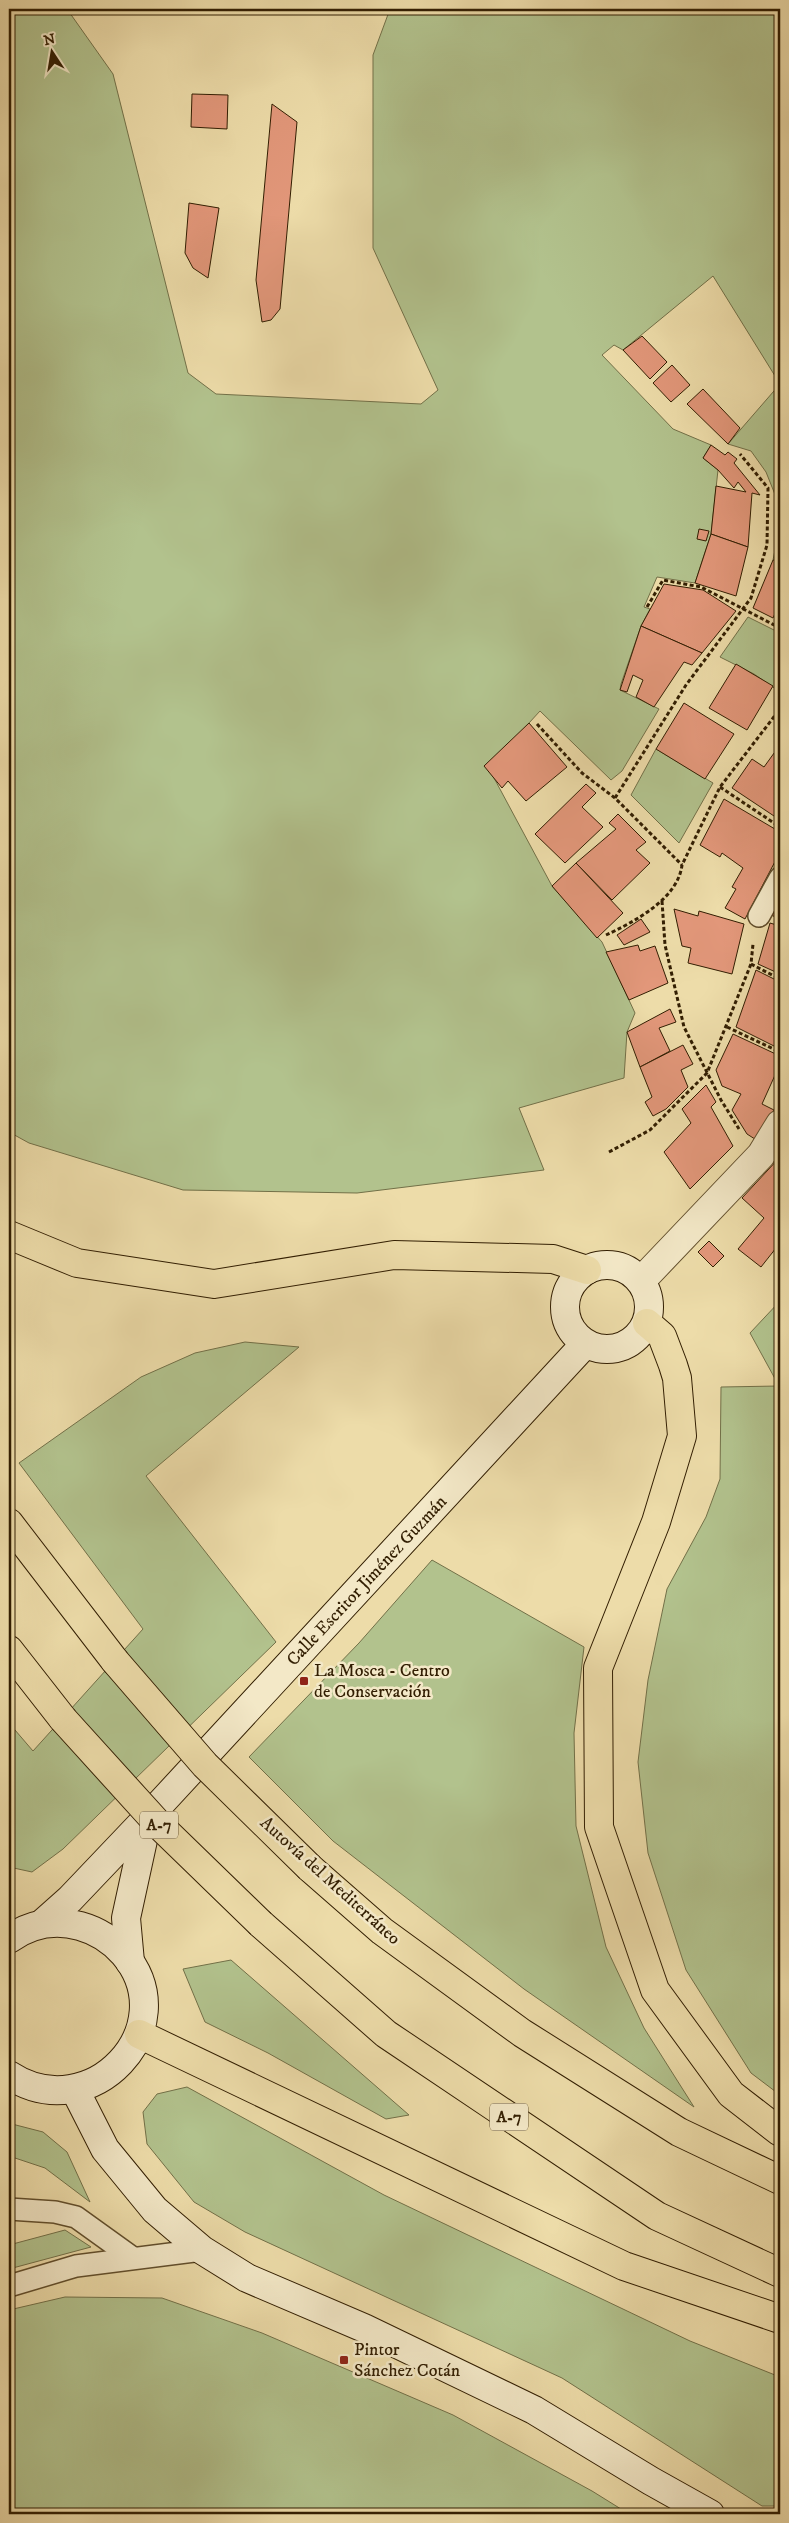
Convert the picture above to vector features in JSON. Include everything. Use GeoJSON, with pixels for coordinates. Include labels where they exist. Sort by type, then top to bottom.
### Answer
{"type":"FeatureCollection","features":[{"type":"Feature","properties":{"kind":"highway"},"geometry":{"type":"LineString","coordinates":[[9,1236],[77,1262],[214,1284],[394,1255],[553,1259],[587,1270]]}},
{"type":"Feature","properties":{"kind":"highway"},"geometry":{"type":"LineString","coordinates":[[648,1323],[662,1336],[677,1378],[682,1436],[656,1522],[598,1668],[599,1827],[655,1990],[731,2094],[780,2132]]}},
{"type":"Feature","properties":{"kind":"highway","name":"Autovía del Mediterráneo"},"geometry":{"type":"LineString","coordinates":[[9,1524],[115,1661],[205,1765],[310,1868],[382,1931],[522,2033],[679,2132],[780,2180]]}},
{"type":"Feature","properties":{"kind":"highway","name":"A-7"},"geometry":{"type":"LineString","coordinates":[[9,1650],[63,1719],[160,1826],[261,1924],[386,2034],[648,2211],[780,2273]]}},
{"type":"Feature","properties":{"kind":"highway"},"geometry":{"type":"LineString","coordinates":[[139,2034],[624,2266],[780,2319]]}},
{"type":"Feature","properties":{"kind":"main road"},"geometry":{"type":"LineString","coordinates":[[641,1281],[761,1155],[780,1124]]}},
{"type":"Feature","properties":{"kind":"main road"},"geometry":{"type":"LineString","coordinates":[[610,1265],[632,1272],[641,1281],[648,1293],[650,1308],[648,1323],[640,1336],[628,1345],[614,1350],[599,1350],[585,1344],[570,1328],[564,1307],[567,1292],[575,1279],[587,1270],[610,1265]]}},
{"type":"Feature","properties":{"kind":"main road","name":"Calle Escritor Jiménez Guzmán"},"geometry":{"type":"LineString","coordinates":[[43,1924],[148,1817],[585,1344]]}},
{"type":"Feature","properties":{"kind":"main road"},"geometry":{"type":"LineString","coordinates":[[130,1962],[126,1918],[148,1817]]}},
{"type":"Feature","properties":{"kind":"main road"},"geometry":{"type":"LineString","coordinates":[[9,1939],[18,1932],[43,1924],[69,1923],[93,1929],[114,1943],[130,1962],[141,1985],[143,2009],[139,2034],[124,2060],[102,2079],[75,2090],[53,2091],[31,2087],[10,2077]]}},
{"type":"Feature","properties":{"kind":"main road"},"geometry":{"type":"LineString","coordinates":[[75,2090],[105,2149],[155,2210],[202,2250],[247,2278],[364,2328],[534,2410],[651,2481],[710,2514]]}},
{"type":"Feature","properties":{"kind":"main road"},"geometry":{"type":"LineString","coordinates":[[651,2481],[685,2514]]}},
{"type":"Feature","properties":{"kind":"lane"},"geometry":{"type":"LineString","coordinates":[[759,916],[780,878]]}},
{"type":"Feature","properties":{"kind":"lane"},"geometry":{"type":"LineString","coordinates":[[9,2209],[55,2212],[76,2217],[133,2258]]}},
{"type":"Feature","properties":{"kind":"lane"},"geometry":{"type":"LineString","coordinates":[[9,2286],[76,2266],[202,2250]]}},
{"type":"Feature","properties":{"kind":"path"},"geometry":{"type":"LineString","coordinates":[[616,798],[686,685],[751,598],[767,545],[768,488],[740,454]]}},
{"type":"Feature","properties":{"kind":"path"},"geometry":{"type":"LineString","coordinates":[[647,607],[663,580],[701,587],[780,628]]}},
{"type":"Feature","properties":{"kind":"path"},"geometry":{"type":"LineString","coordinates":[[606,935],[632,923],[662,900],[681,876],[682,865],[720,787],[780,709]]}},
{"type":"Feature","properties":{"kind":"path"},"geometry":{"type":"LineString","coordinates":[[537,724],[582,773],[616,798],[682,865]]}},
{"type":"Feature","properties":{"kind":"path"},"geometry":{"type":"LineString","coordinates":[[720,787],[780,827]]}},
{"type":"Feature","properties":{"kind":"path"},"geometry":{"type":"LineString","coordinates":[[662,900],[665,945],[684,1027],[707,1073],[741,1132]]}},
{"type":"Feature","properties":{"kind":"path"},"geometry":{"type":"LineString","coordinates":[[609,1152],[650,1130],[707,1073],[727,1027],[750,964],[754,937]]}},
{"type":"Feature","properties":{"kind":"path"},"geometry":{"type":"LineString","coordinates":[[750,964],[780,978]]}},
{"type":"Feature","properties":{"kind":"path"},"geometry":{"type":"LineString","coordinates":[[727,1027],[780,1052]]}},
{"type":"Feature","properties":{"kind":"green space"},"geometry":{"type":"Polygon","coordinates":[[[9,9],[67,9],[113,74],[188,373],[216,394],[421,404],[438,390],[373,248],[373,55],[390,9],[780,9],[780,384],[713,276],[623,350],[614,345],[602,355],[673,429],[711,445],[703,458],[718,470],[711,534],[695,583],[657,577],[644,607],[650,609],[641,626],[620,690],[659,709],[622,771],[611,780],[540,711],[529,723],[494,778],[552,886],[602,942],[635,1013],[627,1032],[624,1078],[519,1108],[544,1170],[357,1193],[183,1190],[29,1143],[9,1132],[9,9]]]}},
{"type":"Feature","properties":{"kind":"green space"},"geometry":{"type":"Polygon","coordinates":[[[780,384],[780,507],[766,472],[751,451],[728,444],[780,384]]]}},
{"type":"Feature","properties":{"kind":"green space"},"geometry":{"type":"Polygon","coordinates":[[[780,525],[780,562],[773,560],[780,525]]]}},
{"type":"Feature","properties":{"kind":"green space"},"geometry":{"type":"Polygon","coordinates":[[[748,617],[780,633],[780,692],[754,674],[720,657],[748,617]]]}},
{"type":"Feature","properties":{"kind":"green space"},"geometry":{"type":"Polygon","coordinates":[[[656,749],[713,783],[679,843],[631,795],[656,749]]]}},
{"type":"Feature","properties":{"kind":"green space"},"geometry":{"type":"Polygon","coordinates":[[[780,1301],[780,2095],[751,2073],[686,1970],[648,1853],[638,1762],[648,1680],[667,1589],[706,1517],[720,1479],[721,1387],[779,1386],[750,1333],[780,1301]]]}},
{"type":"Feature","properties":{"kind":"green space"},"geometry":{"type":"Polygon","coordinates":[[[245,1342],[299,1347],[146,1476],[276,1642],[63,1849],[32,1872],[9,1867],[9,1723],[33,1751],[143,1629],[19,1463],[141,1377],[195,1353],[245,1342]]]}},
{"type":"Feature","properties":{"kind":"green space"},"geometry":{"type":"Polygon","coordinates":[[[432,1560],[584,1647],[574,1733],[576,1826],[606,1947],[644,2028],[694,2107],[524,1989],[333,1841],[249,1757],[359,1643],[432,1560]]]}},
{"type":"Feature","properties":{"kind":"green space"},"geometry":{"type":"Polygon","coordinates":[[[231,1960],[409,2115],[386,2119],[268,2053],[205,2022],[183,1969],[231,1960]]]}},
{"type":"Feature","properties":{"kind":"green space"},"geometry":{"type":"Polygon","coordinates":[[[187,2087],[384,2195],[690,2341],[780,2377],[780,2506],[762,2506],[562,2378],[245,2232],[194,2202],[147,2144],[143,2112],[157,2094],[187,2087]]]}},
{"type":"Feature","properties":{"kind":"green space"},"geometry":{"type":"Polygon","coordinates":[[[12,2124],[43,2132],[67,2152],[90,2202],[45,2168],[9,2156],[9,2125],[12,2124]]]}},
{"type":"Feature","properties":{"kind":"green space"},"geometry":{"type":"Polygon","coordinates":[[[65,2230],[91,2247],[9,2269],[9,2245],[65,2230]]]}},
{"type":"Feature","properties":{"kind":"green space"},"geometry":{"type":"Polygon","coordinates":[[[65,2297],[162,2298],[262,2333],[453,2415],[592,2491],[629,2514],[9,2514],[9,2310],[65,2297]]]}},
{"type":"Feature","properties":{"kind":"building"},"geometry":{"type":"Polygon","coordinates":[[[192,94],[228,95],[227,129],[191,127],[192,94]]]}},
{"type":"Feature","properties":{"kind":"building"},"geometry":{"type":"Polygon","coordinates":[[[272,104],[297,122],[280,309],[271,320],[262,322],[256,280],[272,104]]]}},
{"type":"Feature","properties":{"kind":"building"},"geometry":{"type":"Polygon","coordinates":[[[189,203],[219,208],[208,278],[193,268],[185,253],[189,203]]]}},
{"type":"Feature","properties":{"kind":"building"},"geometry":{"type":"Polygon","coordinates":[[[642,336],[667,362],[650,379],[623,350],[642,336]]]}},
{"type":"Feature","properties":{"kind":"building"},"geometry":{"type":"Polygon","coordinates":[[[672,365],[690,385],[671,402],[653,383],[672,365]]]}},
{"type":"Feature","properties":{"kind":"building"},"geometry":{"type":"Polygon","coordinates":[[[703,389],[740,428],[728,444],[687,404],[703,389]]]}},
{"type":"Feature","properties":{"kind":"building"},"geometry":{"type":"Polygon","coordinates":[[[711,445],[725,455],[728,452],[737,459],[734,463],[760,495],[752,493],[748,547],[711,534],[716,486],[746,492],[738,482],[734,488],[718,470],[703,458],[711,445]]]}},
{"type":"Feature","properties":{"kind":"building"},"geometry":{"type":"Polygon","coordinates":[[[699,529],[709,531],[706,541],[697,539],[699,529]]]}},
{"type":"Feature","properties":{"kind":"building"},"geometry":{"type":"Polygon","coordinates":[[[711,534],[748,547],[736,596],[695,583],[711,534]]]}},
{"type":"Feature","properties":{"kind":"building"},"geometry":{"type":"Polygon","coordinates":[[[773,560],[780,562],[780,602],[773,618],[753,608],[773,560]]]}},
{"type":"Feature","properties":{"kind":"building"},"geometry":{"type":"Polygon","coordinates":[[[664,584],[703,590],[736,611],[702,653],[641,626],[664,584]]]}},
{"type":"Feature","properties":{"kind":"building"},"geometry":{"type":"Polygon","coordinates":[[[641,626],[702,653],[692,665],[684,662],[654,707],[636,697],[643,680],[633,675],[627,692],[620,690],[641,626]]]}},
{"type":"Feature","properties":{"kind":"building"},"geometry":{"type":"Polygon","coordinates":[[[736,664],[773,686],[747,730],[709,708],[736,664]]]}},
{"type":"Feature","properties":{"kind":"building"},"geometry":{"type":"Polygon","coordinates":[[[684,703],[734,734],[705,779],[656,749],[684,703]]]}},
{"type":"Feature","properties":{"kind":"building"},"geometry":{"type":"Polygon","coordinates":[[[529,723],[567,767],[526,801],[508,781],[502,788],[484,766],[529,723]]]}},
{"type":"Feature","properties":{"kind":"building"},"geometry":{"type":"Polygon","coordinates":[[[777,749],[780,751],[780,820],[732,788],[752,759],[764,767],[777,749]]]}},
{"type":"Feature","properties":{"kind":"building"},"geometry":{"type":"Polygon","coordinates":[[[586,784],[596,793],[582,807],[603,827],[565,863],[535,834],[586,784]]]}},
{"type":"Feature","properties":{"kind":"building"},"geometry":{"type":"Polygon","coordinates":[[[724,799],[780,832],[780,852],[745,919],[725,908],[736,889],[732,887],[743,868],[722,853],[720,857],[700,845],[724,799]]]}},
{"type":"Feature","properties":{"kind":"building"},"geometry":{"type":"Polygon","coordinates":[[[618,814],[646,842],[636,850],[650,863],[612,900],[576,863],[616,829],[609,823],[618,814]]]}},
{"type":"Feature","properties":{"kind":"building"},"geometry":{"type":"Polygon","coordinates":[[[576,863],[623,913],[597,938],[552,886],[576,863]]]}},
{"type":"Feature","properties":{"kind":"building"},"geometry":{"type":"Polygon","coordinates":[[[780,893],[780,919],[769,914],[780,893]]]}},
{"type":"Feature","properties":{"kind":"building"},"geometry":{"type":"Polygon","coordinates":[[[674,909],[698,916],[699,911],[744,924],[732,974],[688,963],[691,948],[682,946],[674,909]]]}},
{"type":"Feature","properties":{"kind":"building"},"geometry":{"type":"Polygon","coordinates":[[[641,919],[650,932],[624,945],[617,935],[641,919]]]}},
{"type":"Feature","properties":{"kind":"building"},"geometry":{"type":"Polygon","coordinates":[[[770,923],[780,926],[780,974],[758,964],[770,923]]]}},
{"type":"Feature","properties":{"kind":"building"},"geometry":{"type":"Polygon","coordinates":[[[638,945],[640,951],[655,946],[668,983],[629,1000],[606,952],[638,945]]]}},
{"type":"Feature","properties":{"kind":"building"},"geometry":{"type":"Polygon","coordinates":[[[756,970],[780,982],[780,1049],[736,1027],[756,970]]]}},
{"type":"Feature","properties":{"kind":"building"},"geometry":{"type":"Polygon","coordinates":[[[670,1009],[676,1022],[659,1028],[670,1051],[640,1067],[627,1032],[670,1009]]]}},
{"type":"Feature","properties":{"kind":"building"},"geometry":{"type":"Polygon","coordinates":[[[733,1034],[780,1056],[780,1064],[762,1104],[774,1110],[758,1141],[747,1134],[732,1110],[741,1094],[722,1086],[716,1070],[733,1034]]]}},
{"type":"Feature","properties":{"kind":"building"},"geometry":{"type":"Polygon","coordinates":[[[683,1045],[693,1064],[681,1070],[688,1087],[666,1109],[653,1116],[645,1102],[652,1097],[640,1067],[683,1045]]]}},
{"type":"Feature","properties":{"kind":"building"},"geometry":{"type":"Polygon","coordinates":[[[706,1085],[716,1102],[711,1107],[733,1146],[690,1189],[664,1152],[691,1123],[682,1109],[706,1085]]]}},
{"type":"Feature","properties":{"kind":"building"},"geometry":{"type":"Polygon","coordinates":[[[780,1157],[780,1243],[761,1267],[738,1249],[764,1218],[742,1198],[780,1157]]]}},
{"type":"Feature","properties":{"kind":"building"},"geometry":{"type":"Polygon","coordinates":[[[709,1241],[724,1256],[713,1267],[698,1252],[709,1241]]]}},
{"type":"Feature","properties":{"kind":"building"},"geometry":{"type":"Polygon","coordinates":[[[780,1243],[780,1257],[774,1251],[780,1243]]]}},
{"type":"Feature","properties":{"kind":"place","name":"La Mosca - Centro de Conservación"},"geometry":{"type":"Point","coordinates":[304,1681]}},
{"type":"Feature","properties":{"kind":"place","name":"Pintor Sánchez Cotán"},"geometry":{"type":"Point","coordinates":[344,2360]}}]}
